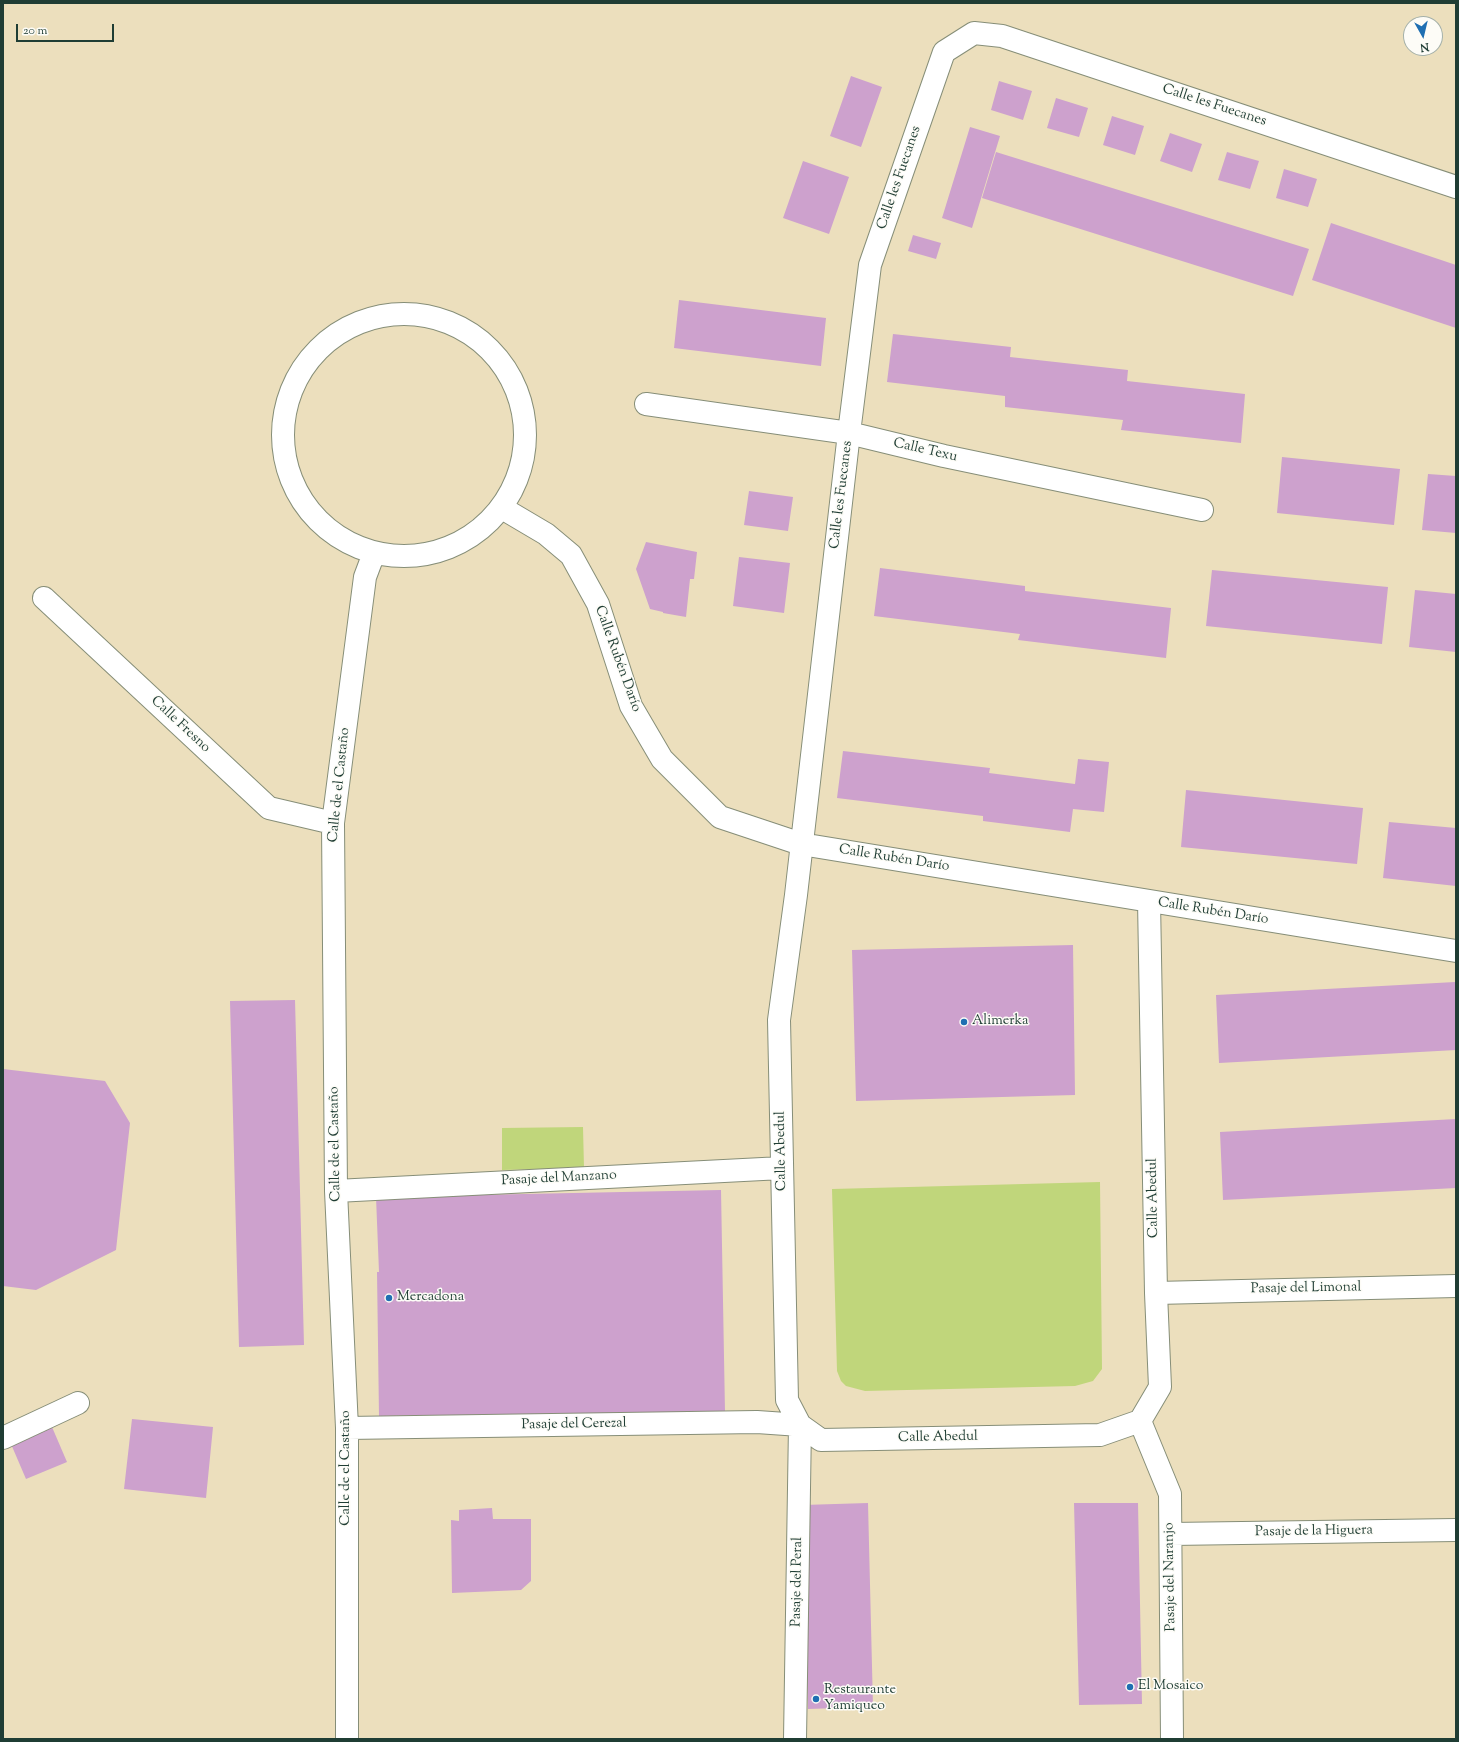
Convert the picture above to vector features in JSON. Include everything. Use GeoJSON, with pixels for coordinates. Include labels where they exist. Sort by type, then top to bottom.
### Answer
{"type":"FeatureCollection","features":[{"type":"Feature","properties":{"kind":"street","name":"Calle les Fuecanes"},"geometry":{"type":"LineString","coordinates":[[801,844],[870,265],[944,52],[974,33],[1002,36],[1456,187]]}},
{"type":"Feature","properties":{"kind":"street"},"geometry":{"type":"LineString","coordinates":[[384,315],[425,315],[464,329],[496,355],[518,390],[526,430],[521,471],[502,508],[477,533],[445,549],[409,556],[374,553],[336,536],[307,508],[288,471],[282,430],[291,390],[313,354],[345,329],[358,324],[384,315]]}},
{"type":"Feature","properties":{"kind":"street","name":"Calle Texu"},"geometry":{"type":"LineString","coordinates":[[646,404],[849,433],[944,456],[1202,510]]}},
{"type":"Feature","properties":{"kind":"street","name":"Calle Rubén Darío"},"geometry":{"type":"LineString","coordinates":[[502,508],[546,534],[571,554],[598,604],[631,706],[662,759],[720,817],[801,844],[1456,951]]}},
{"type":"Feature","properties":{"kind":"street","name":"Calle de el Castaño"},"geometry":{"type":"LineString","coordinates":[[347,1739],[347,1428],[336,1191],[333,823],[365,578],[374,553]]}},
{"type":"Feature","properties":{"kind":"street","name":"Calle Fresno"},"geometry":{"type":"LineString","coordinates":[[44,598],[269,808],[333,823]]}},
{"type":"Feature","properties":{"kind":"street","name":"Calle Abedul"},"geometry":{"type":"LineString","coordinates":[[801,844],[779,1020],[787,1400],[800,1425],[821,1440],[1100,1435],[1140,1421],[1160,1387],[1156,1293],[1149,901]]}},
{"type":"Feature","properties":{"kind":"street","name":"Pasaje del Manzano"},"geometry":{"type":"LineString","coordinates":[[336,1191],[782,1168]]}},
{"type":"Feature","properties":{"kind":"street","name":"Pasaje del Limonal"},"geometry":{"type":"LineString","coordinates":[[1156,1293],[1456,1286]]}},
{"type":"Feature","properties":{"kind":"street"},"geometry":{"type":"LineString","coordinates":[[3,1438],[78,1403]]}},
{"type":"Feature","properties":{"kind":"street","name":"Pasaje del Naranjo"},"geometry":{"type":"LineString","coordinates":[[1140,1421],[1170,1494],[1172,1739]]}},
{"type":"Feature","properties":{"kind":"street","name":"Pasaje del Cerezal"},"geometry":{"type":"LineString","coordinates":[[347,1428],[757,1422],[800,1425]]}},
{"type":"Feature","properties":{"kind":"street","name":"Pasaje del Peral"},"geometry":{"type":"LineString","coordinates":[[795,1739],[800,1425]]}},
{"type":"Feature","properties":{"kind":"street","name":"Pasaje de la Higuera"},"geometry":{"type":"LineString","coordinates":[[1171,1534],[1456,1530]]}},
{"type":"Feature","properties":{"kind":"green space"},"geometry":{"type":"Polygon","coordinates":[[[583,1127],[584,1168],[502,1170],[502,1128],[583,1127]]]}},
{"type":"Feature","properties":{"kind":"green space"},"geometry":{"type":"Polygon","coordinates":[[[1100,1182],[1102,1369],[1093,1381],[1075,1386],[865,1391],[846,1386],[841,1381],[837,1371],[832,1189],[1100,1182]]]}},
{"type":"Feature","properties":{"kind":"building"},"geometry":{"type":"Polygon","coordinates":[[[851,76],[882,87],[861,147],[830,136],[851,76]]]}},
{"type":"Feature","properties":{"kind":"building"},"geometry":{"type":"Polygon","coordinates":[[[999,81],[1032,91],[1023,120],[991,110],[999,81]]]}},
{"type":"Feature","properties":{"kind":"building"},"geometry":{"type":"Polygon","coordinates":[[[1056,98],[1088,108],[1079,137],[1047,128],[1056,98]]]}},
{"type":"Feature","properties":{"kind":"building"},"geometry":{"type":"Polygon","coordinates":[[[1112,116],[1144,126],[1135,155],[1103,145],[1112,116]]]}},
{"type":"Feature","properties":{"kind":"building"},"geometry":{"type":"Polygon","coordinates":[[[970,127],[1000,136],[972,228],[942,218],[970,127]]]}},
{"type":"Feature","properties":{"kind":"building"},"geometry":{"type":"Polygon","coordinates":[[[1170,133],[1202,144],[1192,172],[1160,161],[1170,133]]]}},
{"type":"Feature","properties":{"kind":"building"},"geometry":{"type":"Polygon","coordinates":[[[996,152],[1309,249],[1293,296],[982,198],[996,152]]]}},
{"type":"Feature","properties":{"kind":"building"},"geometry":{"type":"Polygon","coordinates":[[[1227,152],[1259,161],[1250,189],[1218,180],[1227,152]]]}},
{"type":"Feature","properties":{"kind":"building"},"geometry":{"type":"Polygon","coordinates":[[[803,161],[849,177],[829,234],[783,218],[803,161]]]}},
{"type":"Feature","properties":{"kind":"building"},"geometry":{"type":"Polygon","coordinates":[[[1284,169],[1317,179],[1308,207],[1276,198],[1284,169]]]}},
{"type":"Feature","properties":{"kind":"building"},"geometry":{"type":"Polygon","coordinates":[[[1331,223],[1456,265],[1456,328],[1312,280],[1331,223]]]}},
{"type":"Feature","properties":{"kind":"building"},"geometry":{"type":"Polygon","coordinates":[[[913,235],[941,243],[936,259],[908,251],[913,235]]]}},
{"type":"Feature","properties":{"kind":"building"},"geometry":{"type":"Polygon","coordinates":[[[679,300],[826,318],[821,366],[674,348],[679,300]]]}},
{"type":"Feature","properties":{"kind":"building"},"geometry":{"type":"Polygon","coordinates":[[[893,334],[1011,347],[1010,357],[1128,370],[1127,381],[1245,394],[1241,443],[1121,430],[1123,420],[1005,407],[1005,396],[887,382],[893,334]]]}},
{"type":"Feature","properties":{"kind":"building"},"geometry":{"type":"Polygon","coordinates":[[[1282,457],[1400,469],[1394,525],[1277,513],[1282,457]]]}},
{"type":"Feature","properties":{"kind":"building"},"geometry":{"type":"Polygon","coordinates":[[[1428,474],[1456,476],[1456,533],[1422,530],[1428,474]]]}},
{"type":"Feature","properties":{"kind":"building"},"geometry":{"type":"Polygon","coordinates":[[[749,491],[793,497],[788,531],[744,525],[749,491]]]}},
{"type":"Feature","properties":{"kind":"building"},"geometry":{"type":"Polygon","coordinates":[[[646,542],[697,552],[694,579],[690,579],[686,617],[650,609],[636,569],[646,542]]]}},
{"type":"Feature","properties":{"kind":"building"},"geometry":{"type":"Polygon","coordinates":[[[739,557],[790,563],[784,613],[733,606],[739,557]]]}},
{"type":"Feature","properties":{"kind":"building"},"geometry":{"type":"Polygon","coordinates":[[[880,568],[1025,586],[1025,591],[1171,608],[1166,658],[1018,640],[1020,634],[874,616],[880,568]]]}},
{"type":"Feature","properties":{"kind":"building"},"geometry":{"type":"Polygon","coordinates":[[[1212,570],[1388,587],[1382,644],[1206,626],[1212,570]]]}},
{"type":"Feature","properties":{"kind":"building"},"geometry":{"type":"Polygon","coordinates":[[[1415,590],[1456,594],[1456,652],[1409,647],[1415,590]]]}},
{"type":"Feature","properties":{"kind":"building"},"geometry":{"type":"Polygon","coordinates":[[[843,751],[990,768],[989,773],[1075,784],[1078,759],[1109,762],[1104,812],[1073,809],[1070,832],[983,821],[983,816],[837,798],[843,751]]]}},
{"type":"Feature","properties":{"kind":"building"},"geometry":{"type":"Polygon","coordinates":[[[1186,790],[1363,808],[1357,864],[1181,847],[1186,790]]]}},
{"type":"Feature","properties":{"kind":"building"},"geometry":{"type":"Polygon","coordinates":[[[1389,822],[1456,828],[1456,886],[1383,878],[1389,822]]]}},
{"type":"Feature","properties":{"kind":"building","name":"Alimerka"},"geometry":{"type":"Polygon","coordinates":[[[1073,945],[1075,1095],[856,1101],[852,950],[1073,945]]]}},
{"type":"Feature","properties":{"kind":"building"},"geometry":{"type":"Polygon","coordinates":[[[1455,982],[1456,1050],[1219,1063],[1216,995],[1455,982]]]}},
{"type":"Feature","properties":{"kind":"building"},"geometry":{"type":"Polygon","coordinates":[[[295,1000],[304,1345],[239,1347],[230,1001],[295,1000]]]}},
{"type":"Feature","properties":{"kind":"building"},"geometry":{"type":"Polygon","coordinates":[[[3,1069],[105,1081],[130,1123],[116,1250],[36,1290],[3,1286],[3,1069]]]}},
{"type":"Feature","properties":{"kind":"building"},"geometry":{"type":"Polygon","coordinates":[[[1456,1119],[1456,1188],[1223,1200],[1220,1132],[1456,1119]]]}},
{"type":"Feature","properties":{"kind":"building"},"geometry":{"type":"Polygon","coordinates":[[[721,1190],[725,1412],[379,1416],[377,1272],[379,1272],[376,1197],[721,1190]]]}},
{"type":"Feature","properties":{"kind":"building"},"geometry":{"type":"Polygon","coordinates":[[[132,1419],[213,1427],[206,1498],[124,1489],[132,1419]]]}},
{"type":"Feature","properties":{"kind":"building"},"geometry":{"type":"Polygon","coordinates":[[[52,1427],[67,1462],[26,1479],[11,1444],[52,1427]]]}},
{"type":"Feature","properties":{"kind":"building"},"geometry":{"type":"Polygon","coordinates":[[[868,1503],[873,1707],[808,1709],[803,1505],[868,1503]]]}},
{"type":"Feature","properties":{"kind":"building"},"geometry":{"type":"Polygon","coordinates":[[[1074,1503],[1138,1503],[1142,1704],[1079,1705],[1074,1503]]]}},
{"type":"Feature","properties":{"kind":"building"},"geometry":{"type":"Polygon","coordinates":[[[492,1508],[493,1519],[531,1519],[531,1581],[521,1590],[452,1593],[451,1520],[459,1521],[459,1510],[492,1508]]]}},
{"type":"Feature","properties":{"kind":"place","name":"Alimerka"},"geometry":{"type":"Point","coordinates":[964,1022]}},
{"type":"Feature","properties":{"kind":"place","name":"Mercadona"},"geometry":{"type":"Point","coordinates":[389,1298]}},
{"type":"Feature","properties":{"kind":"place","name":"El Mosaico"},"geometry":{"type":"Point","coordinates":[1130,1687]}},
{"type":"Feature","properties":{"kind":"place","name":"Restaurante Yamiqueo"},"geometry":{"type":"Point","coordinates":[816,1699]}}]}
